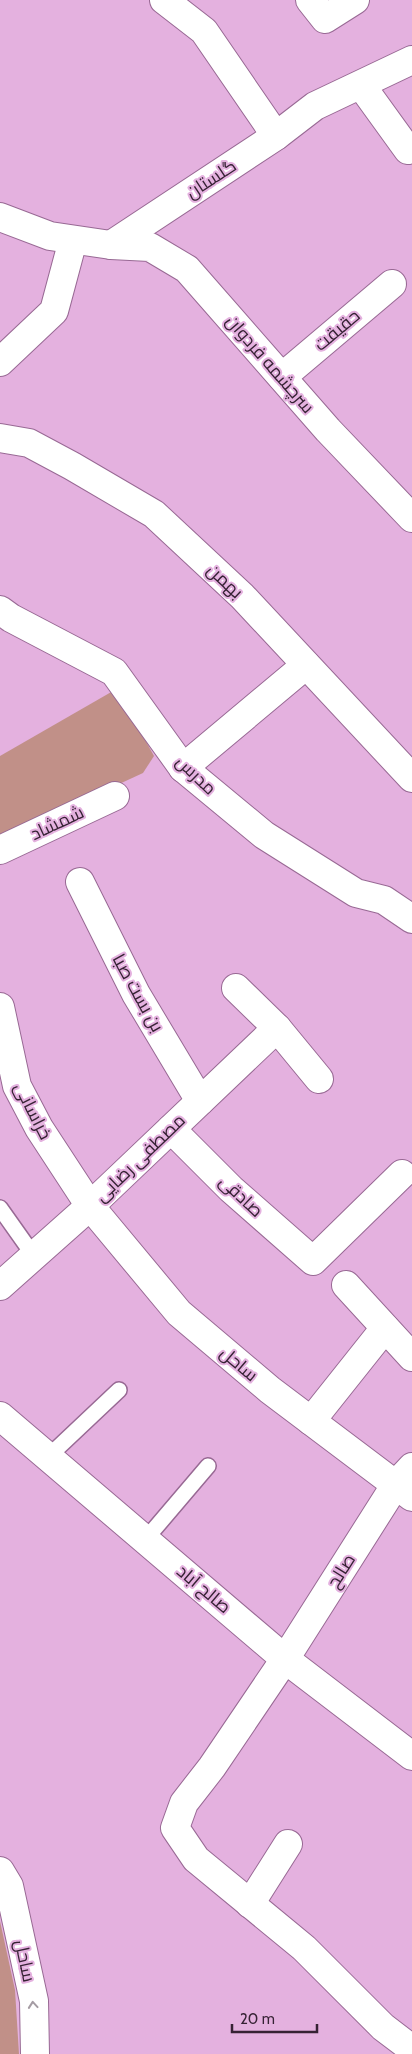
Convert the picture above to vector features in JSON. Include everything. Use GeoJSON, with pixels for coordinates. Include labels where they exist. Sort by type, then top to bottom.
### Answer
{"type":"FeatureCollection","features":[{"type":"Feature","properties":{"kind":"street"},"geometry":{"type":"LineString","coordinates":[[164,0],[204,31],[276,136]]}},
{"type":"Feature","properties":{"kind":"street"},"geometry":{"type":"LineString","coordinates":[[310,0],[325,19],[355,0]]}},
{"type":"Feature","properties":{"kind":"street","name":"گلستان"},"geometry":{"type":"LineString","coordinates":[[110,245],[276,136],[315,106],[412,60]]}},
{"type":"Feature","properties":{"kind":"street"},"geometry":{"type":"LineString","coordinates":[[361,85],[408,150]]}},
{"type":"Feature","properties":{"kind":"street"},"geometry":{"type":"LineString","coordinates":[[0,217],[50,236],[110,245]]}},
{"type":"Feature","properties":{"kind":"street"},"geometry":{"type":"LineString","coordinates":[[0,362],[54,311],[73,240]]}},
{"type":"Feature","properties":{"kind":"street","name":"سرچشمه فردوان"},"geometry":{"type":"LineString","coordinates":[[110,245],[150,247],[187,269],[328,430],[412,518]]}},
{"type":"Feature","properties":{"kind":"street","name":"حقیقت"},"geometry":{"type":"LineString","coordinates":[[282,377],[392,284]]}},
{"type":"Feature","properties":{"kind":"street","name":"بهمن"},"geometry":{"type":"LineString","coordinates":[[0,438],[29,443],[154,514],[242,596],[412,778]]}},
{"type":"Feature","properties":{"kind":"street","name":"مدرس"},"geometry":{"type":"LineString","coordinates":[[0,610],[11,618],[114,672],[183,768],[264,835],[356,893],[384,900],[412,919]]}},
{"type":"Feature","properties":{"kind":"street"},"geometry":{"type":"LineString","coordinates":[[183,768],[306,665]]}},
{"type":"Feature","properties":{"kind":"street","name":"شمشاد"},"geometry":{"type":"LineString","coordinates":[[0,850],[115,796]]}},
{"type":"Feature","properties":{"kind":"street","name":"بن بست صبا"},"geometry":{"type":"LineString","coordinates":[[80,882],[136,994],[200,1101]]}},
{"type":"Feature","properties":{"kind":"street"},"geometry":{"type":"LineString","coordinates":[[236,988],[277,1028],[319,1079]]}},
{"type":"Feature","properties":{"kind":"street","name":"خراسانی"},"geometry":{"type":"LineString","coordinates":[[0,1007],[17,1086],[39,1128],[90,1206]]}},
{"type":"Feature","properties":{"kind":"street","name":"مصطفی رضایی"},"geometry":{"type":"LineString","coordinates":[[0,1286],[90,1206],[277,1028]]}},
{"type":"Feature","properties":{"kind":"street","name":"صادقی"},"geometry":{"type":"LineString","coordinates":[[171,1128],[231,1189],[313,1261],[402,1174]]}},
{"type":"Feature","properties":{"kind":"street","name":"ساحل"},"geometry":{"type":"LineString","coordinates":[[90,1206],[179,1313],[311,1422],[407,1483]]}},
{"type":"Feature","properties":{"kind":"street"},"geometry":{"type":"LineString","coordinates":[[346,1285],[412,1357]]}},
{"type":"Feature","properties":{"kind":"street"},"geometry":{"type":"LineString","coordinates":[[311,1422],[386,1328]]}},
{"type":"Feature","properties":{"kind":"street","name":"صالح آباد"},"geometry":{"type":"LineString","coordinates":[[0,1416],[286,1658],[412,1756]]}},
{"type":"Feature","properties":{"kind":"street","name":"صالح"},"geometry":{"type":"LineString","coordinates":[[250,1904],[196,1859],[175,1828],[184,1803],[212,1768],[407,1483]]}},
{"type":"Feature","properties":{"kind":"street"},"geometry":{"type":"LineString","coordinates":[[288,1844],[250,1904],[304,1948],[383,2027],[412,2049]]}},
{"type":"Feature","properties":{"kind":"street","name":"ساحل"},"geometry":{"type":"LineString","coordinates":[[0,1871],[9,1886],[34,2001],[35,2054]]}},
{"type":"Feature","properties":{"kind":"lane"},"geometry":{"type":"LineString","coordinates":[[0,1208],[34,1256]]}},
{"type":"Feature","properties":{"kind":"lane"},"geometry":{"type":"LineString","coordinates":[[48,1457],[119,1390]]}},
{"type":"Feature","properties":{"kind":"lane"},"geometry":{"type":"LineString","coordinates":[[145,1540],[208,1466]]}},
{"type":"Feature","properties":{"kind":"shaded area"},"geometry":{"type":"Polygon","coordinates":[[[113,691],[138,727],[154,756],[143,773],[0,839],[0,756],[113,691]]]}},
{"type":"Feature","properties":{"kind":"shaded area"},"geometry":{"type":"Polygon","coordinates":[[[0,1921],[15,1990],[19,2054],[0,2054],[0,1921]]]}}]}
